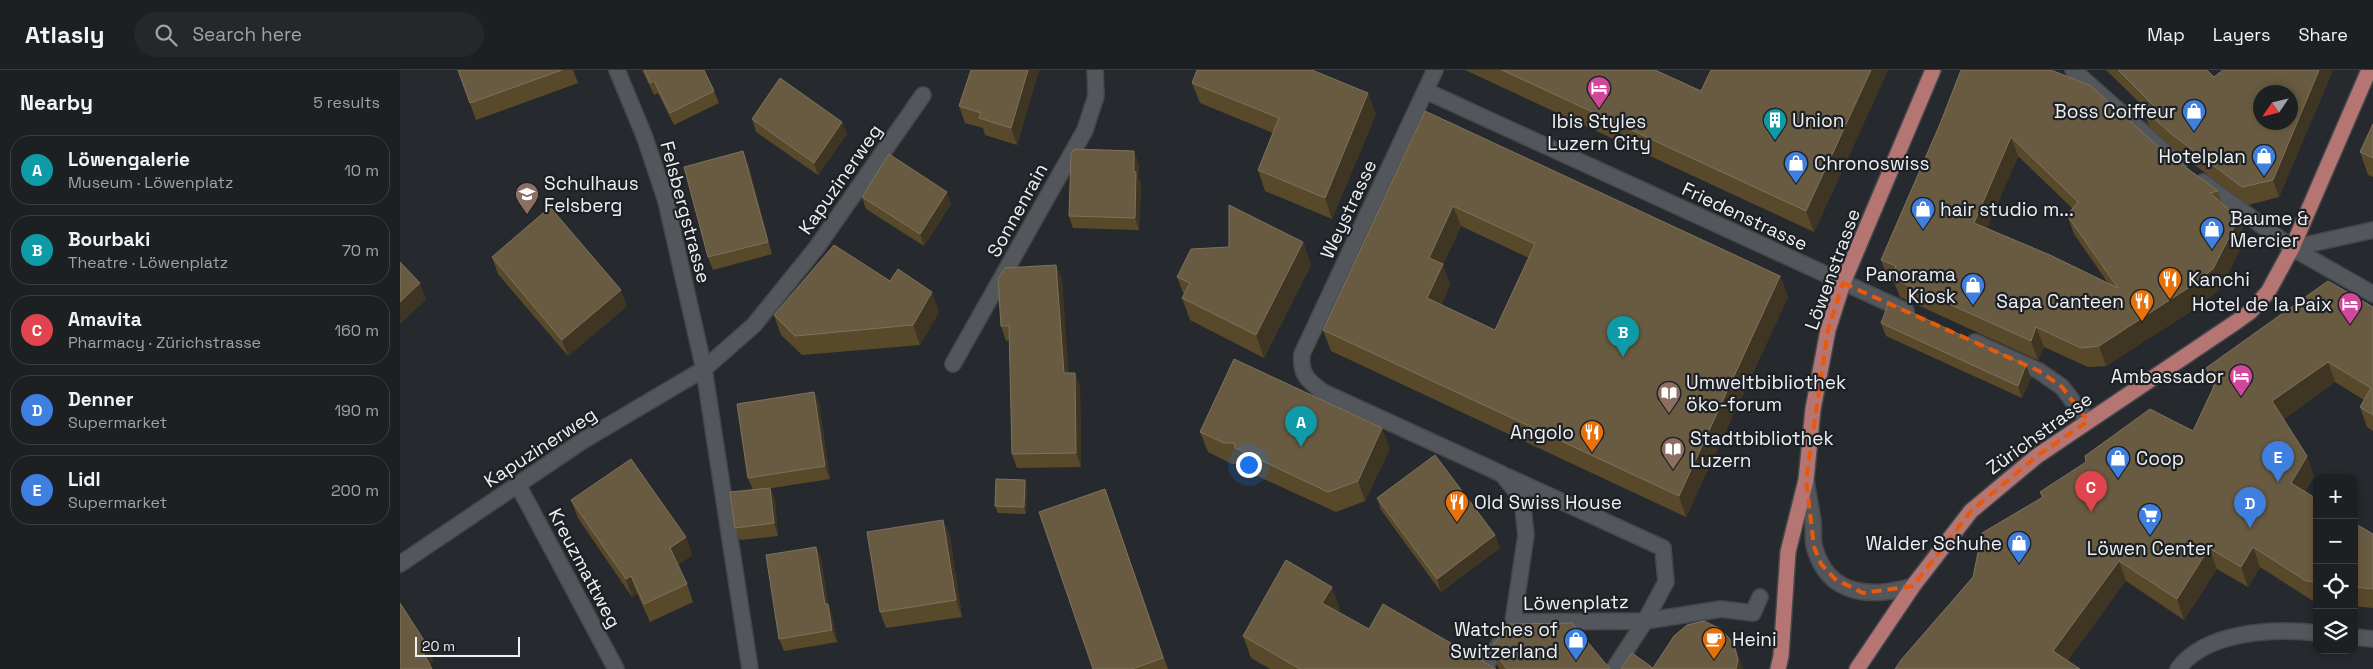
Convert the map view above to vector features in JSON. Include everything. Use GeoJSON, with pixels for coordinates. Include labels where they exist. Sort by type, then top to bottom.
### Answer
{"type":"FeatureCollection","features":[{"type":"Feature","properties":{"kind":"main road","name":"Löwenstrasse"},"geometry":{"type":"LineString","coordinates":[[1778,669],[1788,552],[1806,480],[1813,408],[1828,330],[1844,283],[1934,70]]}},
{"type":"Feature","properties":{"kind":"main road","name":"Zürichstrasse"},"geometry":{"type":"LineString","coordinates":[[1857,669],[1912,586],[1971,511],[2037,456],[2250,312],[2268,292],[2292,248],[2369,70]]}},
{"type":"Feature","properties":{"kind":"street","name":"Felsbergstrasse"},"geometry":{"type":"LineString","coordinates":[[617,70],[646,138],[666,201],[704,369]]}},
{"type":"Feature","properties":{"kind":"street","name":"Sonnenrain"},"geometry":{"type":"LineString","coordinates":[[953,364],[1085,130],[1096,96],[1095,70]]}},
{"type":"Feature","properties":{"kind":"street","name":"Weystrasse"},"geometry":{"type":"LineString","coordinates":[[1301,366],[1302,354],[1435,70]]}},
{"type":"Feature","properties":{"kind":"street"},"geometry":{"type":"LineString","coordinates":[[2073,70],[2174,161],[2292,248],[2373,294]]}},
{"type":"Feature","properties":{"kind":"street","name":"Friedenstrasse"},"geometry":{"type":"LineString","coordinates":[[1426,91],[1923,319]]}},
{"type":"Feature","properties":{"kind":"street","name":"Kapuzinerweg"},"geometry":{"type":"LineString","coordinates":[[400,564],[584,440],[704,369],[754,325],[817,247],[922,95]]}},
{"type":"Feature","properties":{"kind":"street"},"geometry":{"type":"LineString","coordinates":[[2292,248],[2373,230]]}},
{"type":"Feature","properties":{"kind":"street"},"geometry":{"type":"LineString","coordinates":[[1959,335],[2039,370],[2062,387],[2088,421]]}},
{"type":"Feature","properties":{"kind":"street","name":"Löwenplatz"},"geometry":{"type":"LineString","coordinates":[[1301,366],[1309,382],[1323,392],[1663,548],[1666,582],[1646,621],[1614,668]]}},
{"type":"Feature","properties":{"kind":"street"},"geometry":{"type":"LineString","coordinates":[[704,369],[750,669]]}},
{"type":"Feature","properties":{"kind":"street","name":"Löwenplatz"},"geometry":{"type":"LineString","coordinates":[[1502,474],[1522,499],[1526,535],[1513,622],[1646,621]]}},
{"type":"Feature","properties":{"kind":"street"},"geometry":{"type":"LineString","coordinates":[[1806,480],[1814,547],[1820,564],[1835,579],[1850,590],[1863,593],[1886,592],[1912,586]]}},
{"type":"Feature","properties":{"kind":"street","name":"Kreuzmattweg"},"geometry":{"type":"LineString","coordinates":[[518,485],[616,669]]}},
{"type":"Feature","properties":{"kind":"street"},"geometry":{"type":"LineString","coordinates":[[1646,621],[1721,609],[1753,613],[1760,597]]}},
{"type":"Feature","properties":{"kind":"street"},"geometry":{"type":"LineString","coordinates":[[1484,669],[1513,622]]}},
{"type":"Feature","properties":{"kind":"street"},"geometry":{"type":"LineString","coordinates":[[2178,669],[2184,660],[2198,651],[2243,634],[2274,631],[2313,633]]}},
{"type":"Feature","properties":{"kind":"street"},"geometry":{"type":"LineString","coordinates":[[2358,637],[2373,639]]}},
{"type":"Feature","properties":{"kind":"highlighted area"},"geometry":{"type":"Polygon","coordinates":[[[1843,283],[2039,371],[2062,387],[2088,421],[2037,456],[1971,511],[1913,586],[1863,593],[1835,579],[1821,564],[1814,547],[1806,480],[1828,330],[1843,283]]]}},
{"type":"Feature","properties":{"kind":"building"},"geometry":{"type":"Polygon","coordinates":[[[458,70],[562,70],[470,103],[458,70]]]}},
{"type":"Feature","properties":{"kind":"building"},"geometry":{"type":"Polygon","coordinates":[[[644,70],[704,70],[714,91],[670,113],[654,81],[650,83],[644,70]]]}},
{"type":"Feature","properties":{"kind":"building"},"geometry":{"type":"Polygon","coordinates":[[[971,70],[1028,70],[1011,128],[979,118],[981,113],[959,106],[971,70]]]}},
{"type":"Feature","properties":{"kind":"building"},"geometry":{"type":"Polygon","coordinates":[[[1197,70],[1312,70],[1368,93],[1325,198],[1258,170],[1279,118],[1192,83],[1197,70]]]}},
{"type":"Feature","properties":{"kind":"building","name":"Union"},"geometry":{"type":"Polygon","coordinates":[[[1502,70],[1655,70],[1701,91],[1711,70],[1871,70],[1806,211],[1502,70]]]}},
{"type":"Feature","properties":{"kind":"building"},"geometry":{"type":"Polygon","coordinates":[[[1961,70],[2051,70],[2091,86],[2161,149],[2218,191],[2210,193],[2239,218],[2213,269],[2188,288],[2099,346],[2081,348],[2036,327],[2031,341],[1892,278],[1896,266],[1881,260],[1940,124],[1961,70]],[[2011,137],[1974,223],[2050,255],[2118,288],[2067,215],[2078,202],[2011,137]]]}},
{"type":"Feature","properties":{"kind":"building"},"geometry":{"type":"Polygon","coordinates":[[[2118,70],[2207,70],[2214,77],[2223,70],[2319,70],[2298,120],[2298,85],[2253,85],[2253,130],[2294,130],[2273,180],[2242,187],[2174,136],[2143,109],[2166,118],[2118,70]]]}},
{"type":"Feature","properties":{"kind":"building"},"geometry":{"type":"Polygon","coordinates":[[[780,78],[842,122],[814,163],[752,119],[780,78]]]}},
{"type":"Feature","properties":{"kind":"building"},"geometry":{"type":"Polygon","coordinates":[[[1425,111],[1780,276],[1679,496],[1323,330],[1425,111]],[[1453,206],[1429,258],[1443,264],[1427,298],[1495,330],[1535,244],[1453,206]]]}},
{"type":"Feature","properties":{"kind":"building"},"geometry":{"type":"Polygon","coordinates":[[[2373,124],[2373,158],[2360,152],[2373,124]]]}},
{"type":"Feature","properties":{"kind":"building"},"geometry":{"type":"Polygon","coordinates":[[[1074,149],[1134,151],[1134,172],[1136,172],[1135,218],[1069,216],[1071,154],[1074,149]]]}},
{"type":"Feature","properties":{"kind":"building"},"geometry":{"type":"Polygon","coordinates":[[[743,151],[768,242],[708,257],[684,167],[743,151]]]}},
{"type":"Feature","properties":{"kind":"building"},"geometry":{"type":"Polygon","coordinates":[[[889,154],[947,192],[920,234],[862,197],[889,154]]]}},
{"type":"Feature","properties":{"kind":"building"},"geometry":{"type":"Polygon","coordinates":[[[1229,205],[1303,242],[1256,335],[1182,298],[1190,283],[1177,277],[1191,249],[1229,247],[1229,205]]]}},
{"type":"Feature","properties":{"kind":"building"},"geometry":{"type":"Polygon","coordinates":[[[550,207],[621,290],[562,340],[492,257],[550,207]]]}},
{"type":"Feature","properties":{"kind":"building"},"geometry":{"type":"Polygon","coordinates":[[[834,245],[890,281],[898,269],[932,292],[913,325],[795,336],[774,315],[834,245]]]}},
{"type":"Feature","properties":{"kind":"building"},"geometry":{"type":"Polygon","coordinates":[[[400,262],[420,283],[400,302],[400,262]]]}},
{"type":"Feature","properties":{"kind":"building"},"geometry":{"type":"Polygon","coordinates":[[[1056,265],[1064,373],[1075,373],[1076,453],[1012,454],[1009,326],[1001,326],[998,279],[1005,268],[1056,265]]]}},
{"type":"Feature","properties":{"kind":"building","name":"Löwen Center"},"geometry":{"type":"Polygon","coordinates":[[[2328,281],[2373,307],[2373,415],[2360,407],[2371,388],[2328,362],[2272,401],[2307,456],[2291,483],[2313,497],[2313,582],[2306,581],[2253,547],[2241,567],[2209,548],[2177,599],[2119,561],[2053,651],[2080,669],[1895,669],[1973,577],[1982,533],[2043,497],[2040,492],[2086,462],[2085,456],[2150,409],[2193,431],[2215,384],[2206,368],[2328,281]]]}},
{"type":"Feature","properties":{"kind":"building"},"geometry":{"type":"Polygon","coordinates":[[[1889,302],[2026,365],[2018,386],[1881,323],[1889,302]]]}},
{"type":"Feature","properties":{"kind":"building"},"geometry":{"type":"Polygon","coordinates":[[[1234,359],[1382,428],[1358,481],[1328,492],[1235,448],[1234,443],[1224,443],[1200,432],[1234,359]]]}},
{"type":"Feature","properties":{"kind":"building"},"geometry":{"type":"Polygon","coordinates":[[[814,392],[825,466],[748,478],[737,404],[814,392]]]}},
{"type":"Feature","properties":{"kind":"building"},"geometry":{"type":"Polygon","coordinates":[[[1435,455],[1495,535],[1437,579],[1377,498],[1435,455]]]}},
{"type":"Feature","properties":{"kind":"building"},"geometry":{"type":"Polygon","coordinates":[[[631,459],[686,537],[670,548],[687,584],[644,604],[631,576],[626,579],[571,500],[631,459]]]}},
{"type":"Feature","properties":{"kind":"building"},"geometry":{"type":"Polygon","coordinates":[[[996,479],[1025,480],[1024,507],[995,506],[996,479]]]}},
{"type":"Feature","properties":{"kind":"building"},"geometry":{"type":"Polygon","coordinates":[[[770,488],[774,523],[735,528],[730,492],[770,488]]]}},
{"type":"Feature","properties":{"kind":"building"},"geometry":{"type":"Polygon","coordinates":[[[1105,489],[1163,658],[1132,669],[1093,669],[1039,512],[1105,489]]]}},
{"type":"Feature","properties":{"kind":"building"},"geometry":{"type":"Polygon","coordinates":[[[943,520],[956,600],[880,612],[867,532],[943,520]]]}},
{"type":"Feature","properties":{"kind":"building"},"geometry":{"type":"Polygon","coordinates":[[[2358,525],[2373,534],[2373,589],[2358,587],[2358,525]]]}},
{"type":"Feature","properties":{"kind":"building"},"geometry":{"type":"Polygon","coordinates":[[[816,547],[825,604],[828,604],[832,630],[779,639],[766,555],[816,547]]]}},
{"type":"Feature","properties":{"kind":"building"},"geometry":{"type":"Polygon","coordinates":[[[1286,560],[1332,587],[1322,603],[1369,629],[1383,604],[1496,669],[1300,669],[1243,636],[1286,560]]]}},
{"type":"Feature","properties":{"kind":"building"},"geometry":{"type":"Polygon","coordinates":[[[400,603],[429,648],[423,652],[432,669],[400,669],[400,603]]]}},
{"type":"Feature","properties":{"kind":"building"},"geometry":{"type":"Polygon","coordinates":[[[1704,621],[1721,629],[1734,644],[1738,660],[1736,669],[1621,669],[1632,653],[1653,668],[1674,636],[1687,625],[1704,621]]]}},
{"type":"Feature","properties":{"kind":"building"},"geometry":{"type":"Polygon","coordinates":[[[1572,623],[1610,669],[1507,669],[1491,648],[1509,624],[1572,623]]]}},
{"type":"Feature","properties":{"kind":"place","name":"Ibis Styles Luzern City"},"geometry":{"type":"Point","coordinates":[1599,109]}},
{"type":"Feature","properties":{"kind":"place","name":"Boss Coiffeur"},"geometry":{"type":"Point","coordinates":[2194,132]}},
{"type":"Feature","properties":{"kind":"place","name":"Union"},"geometry":{"type":"Point","coordinates":[1775,141]}},
{"type":"Feature","properties":{"kind":"place","name":"Hotelplan"},"geometry":{"type":"Point","coordinates":[2264,177]}},
{"type":"Feature","properties":{"kind":"place","name":"Chronoswiss"},"geometry":{"type":"Point","coordinates":[1796,184]}},
{"type":"Feature","properties":{"kind":"place","name":"Schulhaus Felsberg"},"geometry":{"type":"Point","coordinates":[527,215]}},
{"type":"Feature","properties":{"kind":"place","name":"hair studio m..."},"geometry":{"type":"Point","coordinates":[1923,230]}},
{"type":"Feature","properties":{"kind":"place","name":"Baume & Mercier"},"geometry":{"type":"Point","coordinates":[2212,250]}},
{"type":"Feature","properties":{"kind":"place","name":"Kanchi"},"geometry":{"type":"Point","coordinates":[2170,300]}},
{"type":"Feature","properties":{"kind":"place","name":"Panorama Kiosk"},"geometry":{"type":"Point","coordinates":[1973,306]}},
{"type":"Feature","properties":{"kind":"place","name":"Sapa Canteen"},"geometry":{"type":"Point","coordinates":[2142,322]}},
{"type":"Feature","properties":{"kind":"place","name":"Hotel de la Paix"},"geometry":{"type":"Point","coordinates":[2350,325]}},
{"type":"Feature","properties":{"kind":"place","name":"Bourbaki"},"geometry":{"type":"Point","coordinates":[1623,357]}},
{"type":"Feature","properties":{"kind":"place","name":"Ambassador"},"geometry":{"type":"Point","coordinates":[2241,397]}},
{"type":"Feature","properties":{"kind":"place","name":"Umweltbibliothek öko-forum"},"geometry":{"type":"Point","coordinates":[1669,414]}},
{"type":"Feature","properties":{"kind":"place","name":"Löwengalerie"},"geometry":{"type":"Point","coordinates":[1301,447]}},
{"type":"Feature","properties":{"kind":"place","name":"Angolo"},"geometry":{"type":"Point","coordinates":[1592,453]}},
{"type":"Feature","properties":{"kind":"place","name":"Stadtbibliothek Luzern"},"geometry":{"type":"Point","coordinates":[1673,470]}},
{"type":"Feature","properties":{"kind":"place","name":"Coop"},"geometry":{"type":"Point","coordinates":[2118,479]}},
{"type":"Feature","properties":{"kind":"place","name":"Lidl"},"geometry":{"type":"Point","coordinates":[2278,482]}},
{"type":"Feature","properties":{"kind":"place","name":"Amavita"},"geometry":{"type":"Point","coordinates":[2091,512]}},
{"type":"Feature","properties":{"kind":"place","name":"Old Swiss House"},"geometry":{"type":"Point","coordinates":[1457,523]}},
{"type":"Feature","properties":{"kind":"place","name":"Denner"},"geometry":{"type":"Point","coordinates":[2250,528]}},
{"type":"Feature","properties":{"kind":"place","name":"Löwen Center"},"geometry":{"type":"Point","coordinates":[2150,536]}},
{"type":"Feature","properties":{"kind":"place","name":"Walder Schuhe"},"geometry":{"type":"Point","coordinates":[2019,564]}},
{"type":"Feature","properties":{"kind":"place","name":"Heini"},"geometry":{"type":"Point","coordinates":[1714,660]}},
{"type":"Feature","properties":{"kind":"place","name":"Watches of Switzerland"},"geometry":{"type":"Point","coordinates":[1576,661]}}]}
